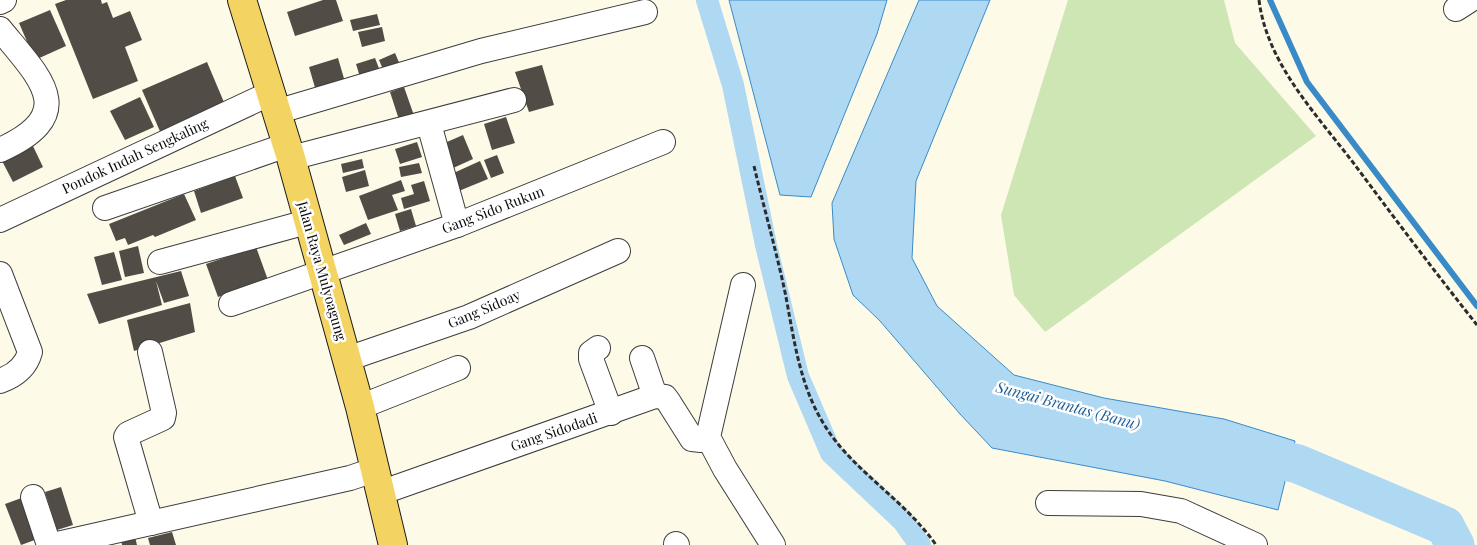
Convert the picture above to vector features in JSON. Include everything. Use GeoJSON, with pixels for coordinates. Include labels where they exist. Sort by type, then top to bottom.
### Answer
{"type":"FeatureCollection","features":[{"type":"Feature","properties":{"kind":"main road","name":"Jalan Raya Mulyoagung"},"geometry":{"type":"LineString","coordinates":[[242,0],[289,152],[360,407],[393,545]]}},
{"type":"Feature","properties":{"kind":"street"},"geometry":{"type":"LineString","coordinates":[[0,2],[4,0]]}},
{"type":"Feature","properties":{"kind":"street","name":"Pondok Indah Sengkaling"},"geometry":{"type":"LineString","coordinates":[[0,220],[273,102],[644,12]]}},
{"type":"Feature","properties":{"kind":"street"},"geometry":{"type":"LineString","coordinates":[[0,29],[42,83],[47,104],[46,115],[38,127],[22,140],[0,150]]}},
{"type":"Feature","properties":{"kind":"street"},"geometry":{"type":"LineString","coordinates":[[105,208],[289,152],[429,124],[514,100]]}},
{"type":"Feature","properties":{"kind":"street"},"geometry":{"type":"LineString","coordinates":[[429,124],[457,225]]}},
{"type":"Feature","properties":{"kind":"street","name":"Gang Sido Rukun"},"geometry":{"type":"LineString","coordinates":[[232,304],[457,225],[663,142]]}},
{"type":"Feature","properties":{"kind":"street"},"geometry":{"type":"LineString","coordinates":[[160,262],[307,222]]}},
{"type":"Feature","properties":{"kind":"street","name":"Gang Sidoay"},"geometry":{"type":"LineString","coordinates":[[346,359],[469,317],[618,251]]}},
{"type":"Feature","properties":{"kind":"street"},"geometry":{"type":"LineString","coordinates":[[0,274],[30,352],[28,360],[20,368],[0,381]]}},
{"type":"Feature","properties":{"kind":"street"},"geometry":{"type":"LineString","coordinates":[[743,285],[708,437],[725,470],[773,545]]}},
{"type":"Feature","properties":{"kind":"street"},"geometry":{"type":"LineString","coordinates":[[598,348],[591,353],[591,360],[611,413]]}},
{"type":"Feature","properties":{"kind":"street"},"geometry":{"type":"LineString","coordinates":[[150,352],[164,413],[163,418],[128,434],[126,437],[151,523]]}},
{"type":"Feature","properties":{"kind":"street"},"geometry":{"type":"LineString","coordinates":[[642,358],[655,396],[665,397],[692,438],[701,440],[708,437]]}},
{"type":"Feature","properties":{"kind":"street"},"geometry":{"type":"LineString","coordinates":[[360,407],[458,368]]}},
{"type":"Feature","properties":{"kind":"street","name":"Gang Sidodadi"},"geometry":{"type":"LineString","coordinates":[[51,545],[350,478],[377,482],[611,413],[655,396]]}},
{"type":"Feature","properties":{"kind":"street"},"geometry":{"type":"LineString","coordinates":[[33,497],[51,545]]}},
{"type":"Feature","properties":{"kind":"street"},"geometry":{"type":"LineString","coordinates":[[1048,503],[1141,504],[1181,511],[1255,545]]}},
{"type":"Feature","properties":{"kind":"path"},"geometry":{"type":"LineString","coordinates":[[1258,0],[1261,16],[1283,70],[1411,243],[1477,325]]}},
{"type":"Feature","properties":{"kind":"path"},"geometry":{"type":"LineString","coordinates":[[754,166],[784,291],[801,373],[812,401],[824,425],[837,444],[906,510],[936,545]]}},
{"type":"Feature","properties":{"kind":"green space"},"geometry":{"type":"Polygon","coordinates":[[[1068,0],[1224,0],[1235,43],[1316,136],[1045,332],[1014,295],[1001,215],[1068,0]]]}},
{"type":"Feature","properties":{"kind":"water"},"geometry":{"type":"Polygon","coordinates":[[[729,0],[887,0],[877,34],[811,197],[780,195],[729,0]]]}},
{"type":"Feature","properties":{"kind":"water"},"geometry":{"type":"Polygon","coordinates":[[[919,0],[990,0],[916,181],[912,258],[937,306],[1014,375],[1104,398],[1224,419],[1295,441],[1278,510],[1165,481],[992,448],[960,414],[880,321],[853,295],[834,239],[832,203],[919,0]]]}},
{"type":"Feature","properties":{"kind":"building"},"geometry":{"type":"Polygon","coordinates":[[[66,0],[101,0],[102,4],[107,2],[113,18],[130,11],[142,40],[125,47],[138,81],[93,99],[55,4],[66,0]]]}},
{"type":"Feature","properties":{"kind":"building"},"geometry":{"type":"Polygon","coordinates":[[[323,0],[336,0],[343,21],[295,36],[287,12],[323,0]]]}},
{"type":"Feature","properties":{"kind":"building"},"geometry":{"type":"Polygon","coordinates":[[[50,10],[66,46],[35,60],[19,23],[50,10]]]}},
{"type":"Feature","properties":{"kind":"building"},"geometry":{"type":"Polygon","coordinates":[[[377,14],[380,25],[353,31],[350,20],[377,14]]]}},
{"type":"Feature","properties":{"kind":"building"},"geometry":{"type":"Polygon","coordinates":[[[382,27],[385,41],[362,47],[358,32],[382,27]]]}},
{"type":"Feature","properties":{"kind":"building"},"geometry":{"type":"Polygon","coordinates":[[[395,53],[401,67],[385,74],[379,60],[395,53]]]}},
{"type":"Feature","properties":{"kind":"building"},"geometry":{"type":"Polygon","coordinates":[[[338,58],[345,82],[316,91],[309,67],[338,58]]]}},
{"type":"Feature","properties":{"kind":"building"},"geometry":{"type":"Polygon","coordinates":[[[375,58],[380,71],[360,77],[356,64],[375,58]]]}},
{"type":"Feature","properties":{"kind":"building"},"geometry":{"type":"Polygon","coordinates":[[[207,62],[226,107],[162,136],[142,90],[207,62]]]}},
{"type":"Feature","properties":{"kind":"building"},"geometry":{"type":"Polygon","coordinates":[[[542,65],[554,105],[529,112],[515,72],[542,65]]]}},
{"type":"Feature","properties":{"kind":"building"},"geometry":{"type":"Polygon","coordinates":[[[404,87],[417,124],[402,129],[390,92],[404,87]]]}},
{"type":"Feature","properties":{"kind":"building"},"geometry":{"type":"Polygon","coordinates":[[[140,97],[154,127],[125,140],[110,111],[140,97]]]}},
{"type":"Feature","properties":{"kind":"building"},"geometry":{"type":"Polygon","coordinates":[[[506,117],[515,143],[492,150],[484,124],[506,117]]]}},
{"type":"Feature","properties":{"kind":"building"},"geometry":{"type":"Polygon","coordinates":[[[463,135],[473,159],[451,169],[440,145],[463,135]]]}},
{"type":"Feature","properties":{"kind":"building"},"geometry":{"type":"Polygon","coordinates":[[[417,142],[422,157],[400,164],[395,149],[417,142]]]}},
{"type":"Feature","properties":{"kind":"building"},"geometry":{"type":"Polygon","coordinates":[[[32,144],[43,167],[13,182],[1,159],[32,144]]]}},
{"type":"Feature","properties":{"kind":"building"},"geometry":{"type":"Polygon","coordinates":[[[497,155],[504,173],[491,178],[484,160],[497,155]]]}},
{"type":"Feature","properties":{"kind":"building"},"geometry":{"type":"Polygon","coordinates":[[[362,159],[364,168],[343,173],[341,164],[362,159]]]}},
{"type":"Feature","properties":{"kind":"building"},"geometry":{"type":"Polygon","coordinates":[[[480,161],[488,179],[454,193],[447,176],[480,161]]]}},
{"type":"Feature","properties":{"kind":"building"},"geometry":{"type":"Polygon","coordinates":[[[419,163],[422,173],[401,177],[399,167],[419,163]]]}},
{"type":"Feature","properties":{"kind":"building"},"geometry":{"type":"Polygon","coordinates":[[[365,170],[369,186],[346,192],[342,177],[365,170]]]}},
{"type":"Feature","properties":{"kind":"building"},"geometry":{"type":"Polygon","coordinates":[[[235,176],[243,198],[201,213],[194,191],[235,176]]]}},
{"type":"Feature","properties":{"kind":"building"},"geometry":{"type":"Polygon","coordinates":[[[401,180],[405,191],[392,195],[398,210],[368,220],[359,196],[401,180]]]}},
{"type":"Feature","properties":{"kind":"building"},"geometry":{"type":"Polygon","coordinates":[[[424,181],[430,201],[404,209],[401,198],[414,194],[411,185],[424,181]]]}},
{"type":"Feature","properties":{"kind":"building"},"geometry":{"type":"Polygon","coordinates":[[[184,194],[196,220],[155,237],[153,235],[128,245],[125,238],[116,241],[109,224],[184,194]]]}},
{"type":"Feature","properties":{"kind":"building"},"geometry":{"type":"Polygon","coordinates":[[[411,209],[416,226],[400,231],[395,214],[411,209]]]}},
{"type":"Feature","properties":{"kind":"building"},"geometry":{"type":"Polygon","coordinates":[[[366,223],[371,234],[344,245],[339,235],[366,223]]]}},
{"type":"Feature","properties":{"kind":"building"},"geometry":{"type":"Polygon","coordinates":[[[138,246],[144,273],[125,277],[119,251],[138,246]]]}},
{"type":"Feature","properties":{"kind":"building"},"geometry":{"type":"Polygon","coordinates":[[[256,247],[268,280],[218,297],[206,264],[256,247]]]}},
{"type":"Feature","properties":{"kind":"building"},"geometry":{"type":"Polygon","coordinates":[[[114,252],[122,280],[102,285],[94,257],[114,252]]]}},
{"type":"Feature","properties":{"kind":"building"},"geometry":{"type":"Polygon","coordinates":[[[181,271],[189,296],[164,303],[156,281],[162,305],[99,324],[87,294],[181,271]]]}},
{"type":"Feature","properties":{"kind":"building"},"geometry":{"type":"Polygon","coordinates":[[[190,303],[195,332],[134,351],[127,320],[190,303]]]}},
{"type":"Feature","properties":{"kind":"building"},"geometry":{"type":"Polygon","coordinates":[[[61,487],[73,525],[57,530],[45,492],[61,487]]]}},
{"type":"Feature","properties":{"kind":"building"},"geometry":{"type":"Polygon","coordinates":[[[27,496],[43,537],[21,545],[5,504],[27,496]]]}},
{"type":"Feature","properties":{"kind":"building"},"geometry":{"type":"Polygon","coordinates":[[[172,532],[176,545],[150,545],[148,538],[172,532]]]}},
{"type":"Feature","properties":{"kind":"building"},"geometry":{"type":"Polygon","coordinates":[[[135,537],[137,545],[122,545],[121,540],[135,537]]]}},
{"type":"Feature","properties":{"kind":"waterway"},"geometry":{"type":"LineString","coordinates":[[707,0],[733,85],[766,245],[798,376],[831,453],[903,521],[920,545]]}},
{"type":"Feature","properties":{"kind":"waterway"},"geometry":{"type":"LineString","coordinates":[[1270,0],[1307,82],[1477,306]]}},
{"type":"Feature","properties":{"kind":"waterway","name":"Sungai Brantas (Banu)"},"geometry":{"type":"LineString","coordinates":[[1237,449],[1298,464],[1445,526],[1455,545]]}}]}
